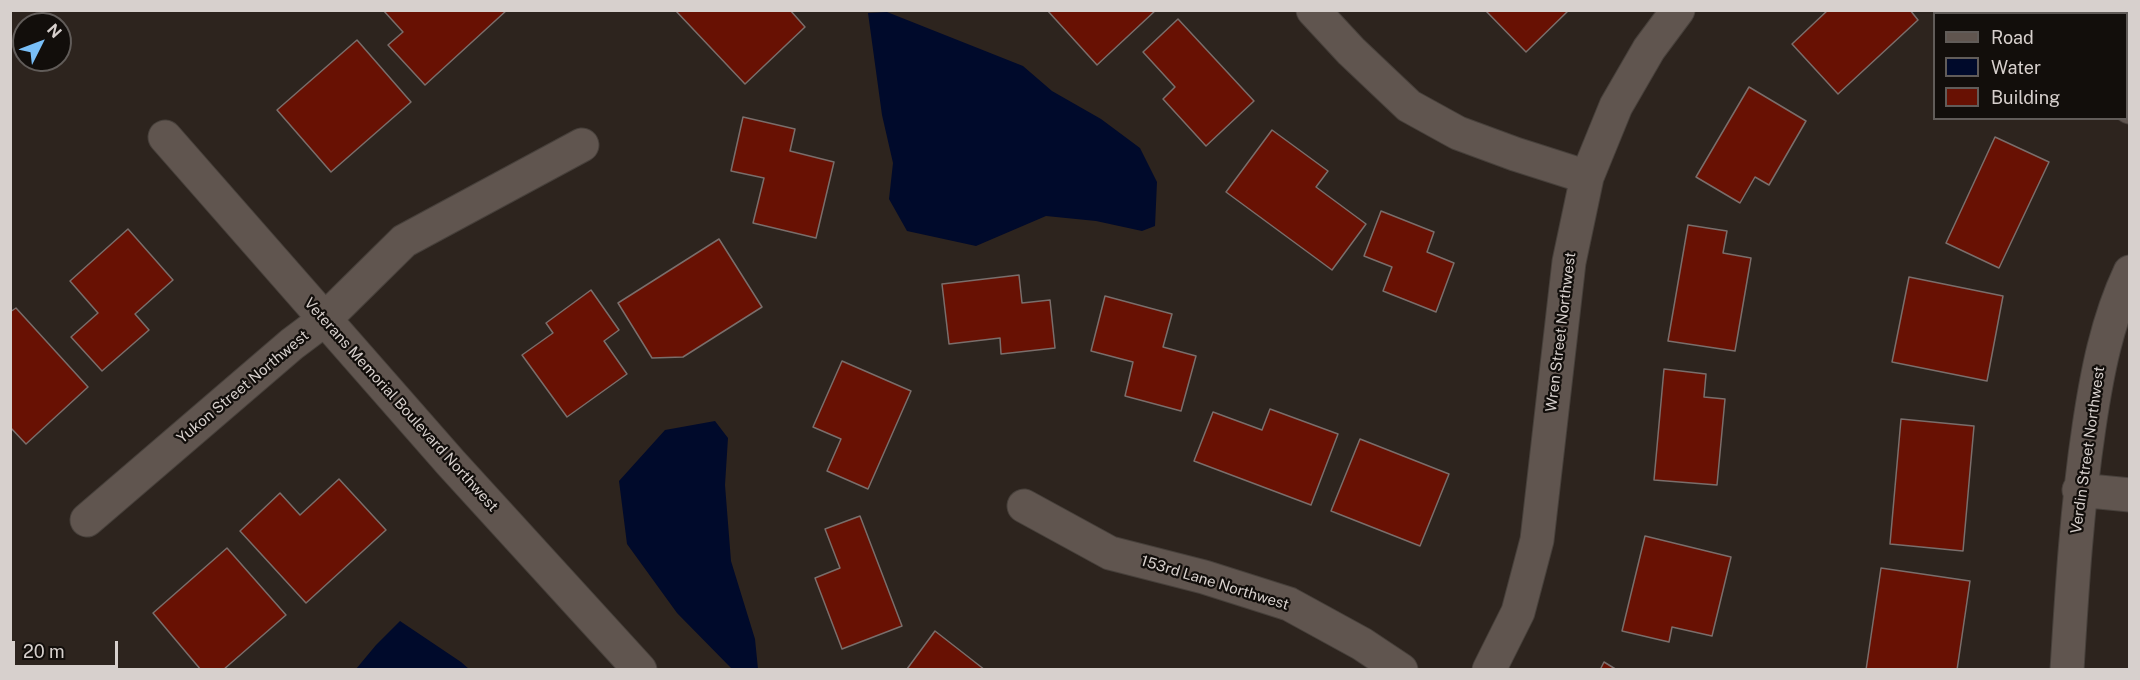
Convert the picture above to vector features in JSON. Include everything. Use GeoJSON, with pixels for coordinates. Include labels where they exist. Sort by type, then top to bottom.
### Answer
{"type":"FeatureCollection","features":[{"type":"Feature","properties":{"kind":"street"},"geometry":{"type":"LineString","coordinates":[[1313,10],[1351,51],[1409,106],[1458,133],[1587,177]]}},
{"type":"Feature","properties":{"kind":"street","name":"Wren Street Northwest"},"geometry":{"type":"LineString","coordinates":[[1489,669],[1518,612],[1537,540],[1569,261],[1587,177],[1616,106],[1649,49],[1678,10]]}},
{"type":"Feature","properties":{"kind":"street","name":"Veterans Memorial Boulevard Northwest"},"geometry":{"type":"LineString","coordinates":[[165,137],[324,320],[640,669]]}},
{"type":"Feature","properties":{"kind":"street","name":"Yukon Street Northwest"},"geometry":{"type":"LineString","coordinates":[[87,520],[292,344],[324,320],[404,241],[582,145]]}},
{"type":"Feature","properties":{"kind":"street","name":"Verdin Street Northwest"},"geometry":{"type":"LineString","coordinates":[[2067,669],[2079,489],[2098,365],[2119,295],[2130,272]]}},
{"type":"Feature","properties":{"kind":"street"},"geometry":{"type":"LineString","coordinates":[[2079,489],[2130,495]]}},
{"type":"Feature","properties":{"kind":"street","name":"153rd Lane Northwest"},"geometry":{"type":"LineString","coordinates":[[1024,506],[1110,553],[1204,577],[1289,604],[1362,644],[1401,669]]}},
{"type":"Feature","properties":{"kind":"water"},"geometry":{"type":"Polygon","coordinates":[[[887,12],[1023,66],[1052,91],[1101,119],[1140,148],[1157,182],[1155,226],[1142,231],[1096,221],[1046,216],[976,246],[907,231],[889,199],[893,163],[882,115],[868,13],[887,12]]]}},
{"type":"Feature","properties":{"kind":"water"},"geometry":{"type":"Polygon","coordinates":[[[715,421],[728,438],[725,485],[731,561],[755,639],[758,669],[732,669],[677,613],[627,544],[619,481],[665,430],[715,421]]]}},
{"type":"Feature","properties":{"kind":"water"},"geometry":{"type":"Polygon","coordinates":[[[400,621],[461,662],[469,669],[356,669],[400,621]]]}},
{"type":"Feature","properties":{"kind":"building"},"geometry":{"type":"Polygon","coordinates":[[[383,10],[507,10],[425,85],[388,45],[403,32],[383,10]]]}},
{"type":"Feature","properties":{"kind":"building"},"geometry":{"type":"Polygon","coordinates":[[[675,10],[790,10],[805,27],[745,84],[675,10]]]}},
{"type":"Feature","properties":{"kind":"building"},"geometry":{"type":"Polygon","coordinates":[[[1047,10],[1156,10],[1097,65],[1047,10]]]}},
{"type":"Feature","properties":{"kind":"building"},"geometry":{"type":"Polygon","coordinates":[[[1485,10],[1569,10],[1526,52],[1485,10]]]}},
{"type":"Feature","properties":{"kind":"building"},"geometry":{"type":"Polygon","coordinates":[[[1828,10],[1910,10],[1918,20],[1838,94],[1792,44],[1828,10]]]}},
{"type":"Feature","properties":{"kind":"building"},"geometry":{"type":"Polygon","coordinates":[[[1178,19],[1254,101],[1206,146],[1163,99],[1175,87],[1143,52],[1178,19]]]}},
{"type":"Feature","properties":{"kind":"building"},"geometry":{"type":"Polygon","coordinates":[[[357,40],[411,102],[331,172],[277,110],[357,40]]]}},
{"type":"Feature","properties":{"kind":"building"},"geometry":{"type":"Polygon","coordinates":[[[1749,87],[1806,121],[1769,185],[1755,177],[1740,203],[1696,177],[1749,87]]]}},
{"type":"Feature","properties":{"kind":"building"},"geometry":{"type":"Polygon","coordinates":[[[743,117],[795,129],[790,151],[834,162],[816,238],[753,223],[764,178],[731,171],[743,117]]]}},
{"type":"Feature","properties":{"kind":"building"},"geometry":{"type":"Polygon","coordinates":[[[1272,130],[1328,171],[1316,187],[1366,224],[1332,270],[1226,192],[1272,130]]]}},
{"type":"Feature","properties":{"kind":"building"},"geometry":{"type":"Polygon","coordinates":[[[1995,137],[2049,162],[1999,268],[1946,243],[1995,137]]]}},
{"type":"Feature","properties":{"kind":"building"},"geometry":{"type":"Polygon","coordinates":[[[1381,211],[1434,232],[1427,252],[1454,263],[1436,312],[1383,291],[1392,267],[1364,256],[1381,211]]]}},
{"type":"Feature","properties":{"kind":"building"},"geometry":{"type":"Polygon","coordinates":[[[1688,225],[1727,231],[1723,253],[1751,258],[1735,351],[1668,341],[1688,225]]]}},
{"type":"Feature","properties":{"kind":"building"},"geometry":{"type":"Polygon","coordinates":[[[128,229],[173,280],[135,314],[149,330],[102,371],[71,337],[98,313],[70,281],[128,229]]]}},
{"type":"Feature","properties":{"kind":"building"},"geometry":{"type":"Polygon","coordinates":[[[719,239],[762,307],[683,357],[652,358],[618,303],[719,239]]]}},
{"type":"Feature","properties":{"kind":"building"},"geometry":{"type":"Polygon","coordinates":[[[1019,275],[1022,303],[1050,300],[1055,348],[1001,354],[1000,338],[949,344],[942,284],[1019,275]]]}},
{"type":"Feature","properties":{"kind":"building"},"geometry":{"type":"Polygon","coordinates":[[[1909,277],[2003,296],[1987,381],[1892,362],[1909,277]]]}},
{"type":"Feature","properties":{"kind":"building"},"geometry":{"type":"Polygon","coordinates":[[[591,290],[619,330],[604,341],[627,374],[567,417],[522,355],[553,333],[546,323],[591,290]]]}},
{"type":"Feature","properties":{"kind":"building"},"geometry":{"type":"Polygon","coordinates":[[[1105,296],[1172,314],[1163,347],[1196,356],[1181,411],[1125,396],[1133,362],[1091,351],[1105,296]]]}},
{"type":"Feature","properties":{"kind":"building"},"geometry":{"type":"Polygon","coordinates":[[[16,308],[88,387],[26,444],[10,427],[10,312],[16,308]]]}},
{"type":"Feature","properties":{"kind":"building"},"geometry":{"type":"Polygon","coordinates":[[[842,361],[911,391],[868,489],[827,471],[841,439],[813,427],[842,361]]]}},
{"type":"Feature","properties":{"kind":"building"},"geometry":{"type":"Polygon","coordinates":[[[1664,369],[1706,374],[1704,397],[1725,399],[1717,485],[1654,480],[1664,369]]]}},
{"type":"Feature","properties":{"kind":"building"},"geometry":{"type":"Polygon","coordinates":[[[1270,409],[1338,434],[1311,505],[1194,461],[1213,412],[1262,430],[1270,409]]]}},
{"type":"Feature","properties":{"kind":"building"},"geometry":{"type":"Polygon","coordinates":[[[1901,419],[1974,426],[1963,551],[1890,544],[1901,419]]]}},
{"type":"Feature","properties":{"kind":"building"},"geometry":{"type":"Polygon","coordinates":[[[1360,439],[1449,474],[1420,546],[1331,511],[1360,439]]]}},
{"type":"Feature","properties":{"kind":"building"},"geometry":{"type":"Polygon","coordinates":[[[339,479],[386,530],[306,603],[240,531],[280,493],[300,515],[339,479]]]}},
{"type":"Feature","properties":{"kind":"building"},"geometry":{"type":"Polygon","coordinates":[[[860,516],[902,626],[842,649],[815,578],[840,568],[825,529],[860,516]]]}},
{"type":"Feature","properties":{"kind":"building"},"geometry":{"type":"Polygon","coordinates":[[[1645,536],[1731,557],[1712,636],[1672,627],[1669,642],[1622,631],[1645,536]]]}},
{"type":"Feature","properties":{"kind":"building"},"geometry":{"type":"Polygon","coordinates":[[[227,548],[286,615],[223,670],[201,670],[153,613],[227,548]]]}},
{"type":"Feature","properties":{"kind":"building"},"geometry":{"type":"Polygon","coordinates":[[[1881,568],[1970,581],[1957,670],[1866,670],[1881,568]]]}},
{"type":"Feature","properties":{"kind":"building"},"geometry":{"type":"Polygon","coordinates":[[[935,631],[985,670],[907,669],[935,631]]]}},
{"type":"Feature","properties":{"kind":"building"},"geometry":{"type":"Polygon","coordinates":[[[1604,662],[1617,670],[1600,670],[1604,662]]]}}]}
